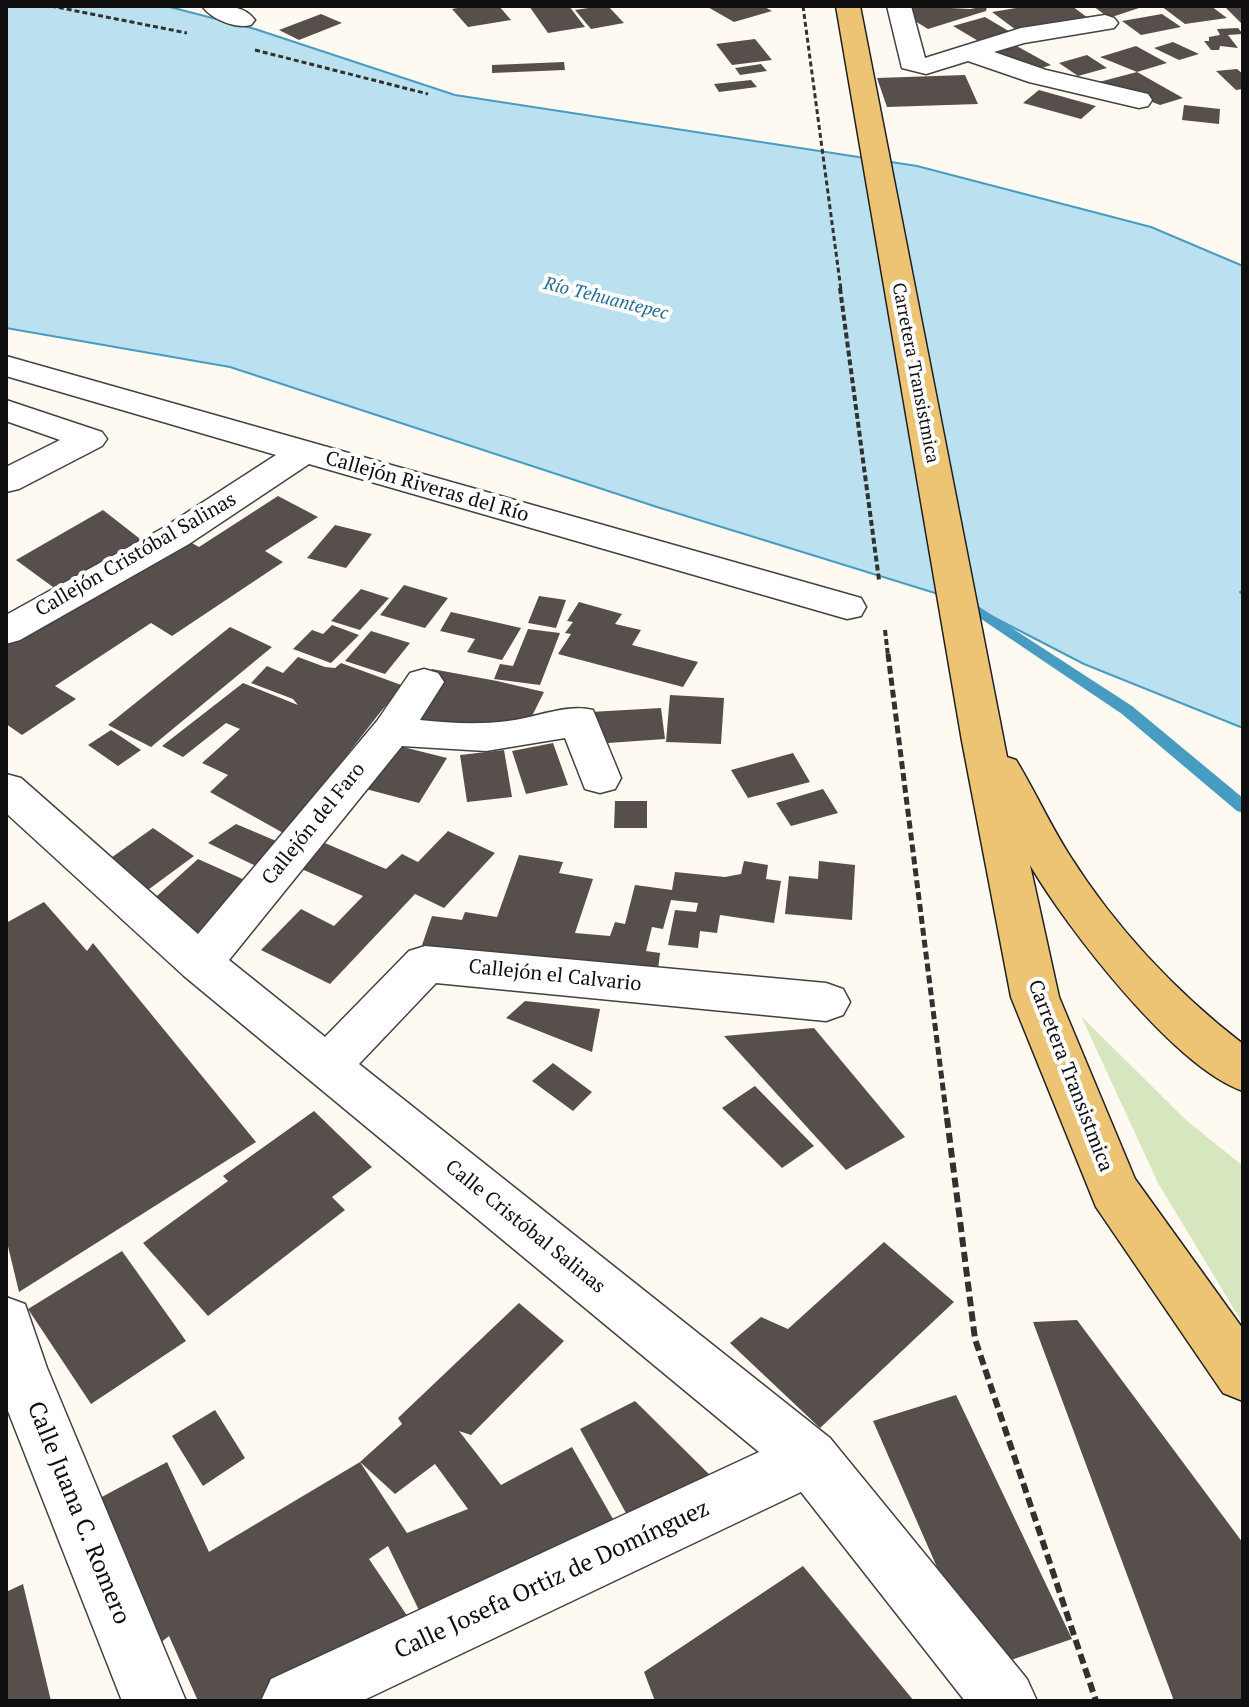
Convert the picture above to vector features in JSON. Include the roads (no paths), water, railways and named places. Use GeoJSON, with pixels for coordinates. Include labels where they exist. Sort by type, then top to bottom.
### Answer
{"type":"FeatureCollection","features":[{"type":"Feature","properties":{"kind":"main road","name":"Carretera Transistmica"},"geometry":{"type":"LineString","coordinates":[[848,6],[980,723],[1035,997],[1108,1177],[1122,1204],[1243,1375]]}},
{"type":"Feature","properties":{"kind":"main road","name":"Carretera Transistmica"},"geometry":{"type":"LineString","coordinates":[[980,723],[1060,878],[1121,956],[1215,1050],[1243,1071]]}},
{"type":"Feature","properties":{"kind":"street"},"geometry":{"type":"LineString","coordinates":[[214,6],[242,20]]}},
{"type":"Feature","properties":{"kind":"street"},"geometry":{"type":"LineString","coordinates":[[899,6],[911,62],[926,66],[1021,36],[1105,23]]}},
{"type":"Feature","properties":{"kind":"street"},"geometry":{"type":"LineString","coordinates":[[968,52],[1038,76],[1139,100]]}},
{"type":"Feature","properties":{"kind":"street","name":"Callejón Riveras del Río"},"geometry":{"type":"LineString","coordinates":[[6,366],[847,607]]}},
{"type":"Feature","properties":{"kind":"street"},"geometry":{"type":"LineString","coordinates":[[6,410],[90,439],[6,481]]}},
{"type":"Feature","properties":{"kind":"street","name":"Callejón Cristóbal Salinas"},"geometry":{"type":"LineString","coordinates":[[6,631],[176,536],[304,452]]}},
{"type":"Feature","properties":{"kind":"street","name":"Callejón del Faro"},"geometry":{"type":"LineString","coordinates":[[200,963],[392,731],[424,682]]}},
{"type":"Feature","properties":{"kind":"street"},"geometry":{"type":"LineString","coordinates":[[392,731],[458,740],[499,738],[527,735],[579,720],[600,778]]}},
{"type":"Feature","properties":{"kind":"street","name":"Calle Cristóbal Salinas"},"geometry":{"type":"LineString","coordinates":[[6,789],[200,963],[810,1458],[1005,1701]]}},
{"type":"Feature","properties":{"kind":"street","name":"Callejón el Calvario"},"geometry":{"type":"LineString","coordinates":[[327,1066],[425,964],[826,1002]]}},
{"type":"Feature","properties":{"kind":"street","name":"Calle Juana C. Romero"},"geometry":{"type":"LineString","coordinates":[[6,1322],[19,1368],[154,1701]]}},
{"type":"Feature","properties":{"kind":"street","name":"Calle Josefa Ortiz de Domínguez"},"geometry":{"type":"LineString","coordinates":[[293,1701],[810,1458]]}},
{"type":"Feature","properties":{"kind":"water","name":"Río Tehuantepec"},"geometry":{"type":"Polygon","coordinates":[[[6,6],[166,6],[255,29],[455,95],[917,166],[1151,227],[1243,266],[1243,591],[1240,592],[1243,595],[1243,728],[1084,664],[964,602],[657,507],[230,367],[6,328],[6,6]]]}},
{"type":"Feature","properties":{"kind":"waterway"},"geometry":{"type":"LineString","coordinates":[[961,599],[1127,710],[1243,807]]}}]}
